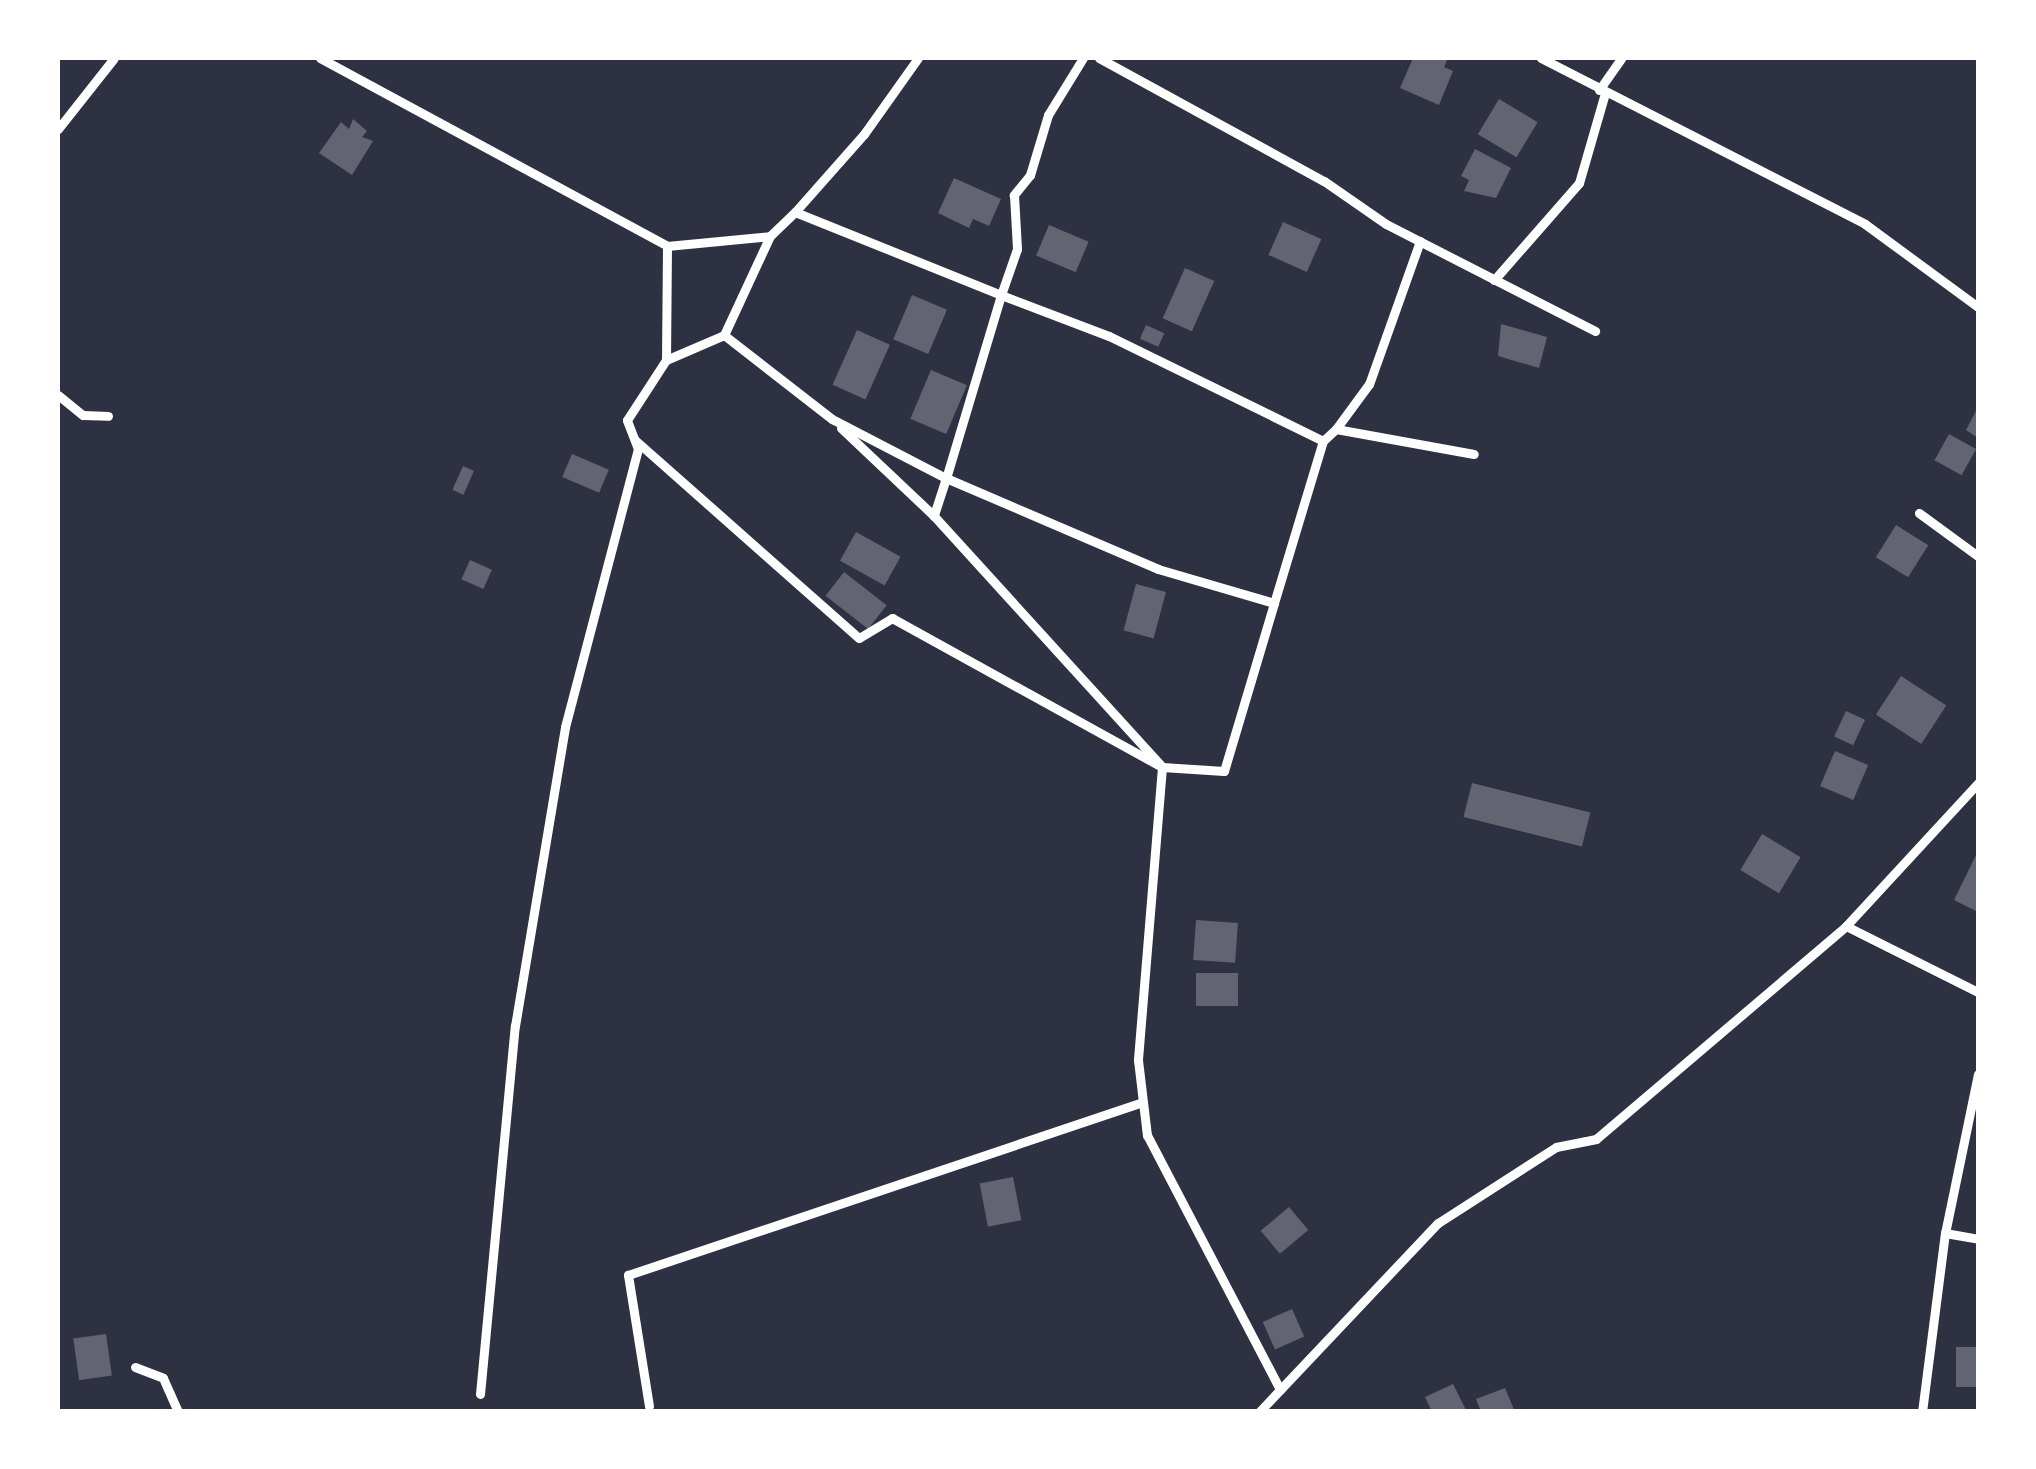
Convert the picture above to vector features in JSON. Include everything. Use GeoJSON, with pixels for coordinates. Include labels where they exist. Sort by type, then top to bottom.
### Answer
{"type":"FeatureCollection","features":[{"type":"Feature","properties":{"kind":"street"},"geometry":{"type":"LineString","coordinates":[[58,130],[114,58]]}},
{"type":"Feature","properties":{"kind":"street"},"geometry":{"type":"LineString","coordinates":[[320,58],[666,246],[770,236]]}},
{"type":"Feature","properties":{"kind":"street"},"geometry":{"type":"LineString","coordinates":[[666,360],[724,335],[770,236],[864,134],[918,58]]}},
{"type":"Feature","properties":{"kind":"street"},"geometry":{"type":"LineString","coordinates":[[934,516],[1017,249],[1014,194],[1030,176],[1048,115],[1083,58]]}},
{"type":"Feature","properties":{"kind":"street"},"geometry":{"type":"LineString","coordinates":[[1099,58],[1420,241],[1595,331]]}},
{"type":"Feature","properties":{"kind":"street"},"geometry":{"type":"LineString","coordinates":[[1541,58],[1865,224],[1978,307]]}},
{"type":"Feature","properties":{"kind":"street"},"geometry":{"type":"LineString","coordinates":[[1494,280],[1579,184],[1602,91],[1620,58]]}},
{"type":"Feature","properties":{"kind":"street"},"geometry":{"type":"LineString","coordinates":[[795,212],[1109,336],[1324,440]]}},
{"type":"Feature","properties":{"kind":"street"},"geometry":{"type":"LineString","coordinates":[[635,440],[858,638],[892,618],[1162,767],[1224,770],[1324,440],[1336,430],[1369,384],[1420,241]]}},
{"type":"Feature","properties":{"kind":"street"},"geometry":{"type":"LineString","coordinates":[[480,1394],[515,1026],[565,727],[623,515],[635,440],[628,420],[666,360],[666,246]]}},
{"type":"Feature","properties":{"kind":"street"},"geometry":{"type":"LineString","coordinates":[[724,335],[832,419],[934,516],[1162,767],[1138,1060],[1146,1134],[1280,1389]]}},
{"type":"Feature","properties":{"kind":"street"},"geometry":{"type":"LineString","coordinates":[[58,395],[83,415],[108,416]]}},
{"type":"Feature","properties":{"kind":"street"},"geometry":{"type":"LineString","coordinates":[[832,419],[946,478],[1158,569],[1274,603]]}},
{"type":"Feature","properties":{"kind":"street"},"geometry":{"type":"LineString","coordinates":[[1336,430],[1474,454]]}},
{"type":"Feature","properties":{"kind":"street"},"geometry":{"type":"LineString","coordinates":[[1918,513],[1978,556]]}},
{"type":"Feature","properties":{"kind":"street"},"geometry":{"type":"LineString","coordinates":[[1259,1412],[1438,1223],[1556,1147],[1596,1139],[1846,926],[1978,783]]}},
{"type":"Feature","properties":{"kind":"street"},"geometry":{"type":"LineString","coordinates":[[1846,926],[1978,992]]}},
{"type":"Feature","properties":{"kind":"street"},"geometry":{"type":"LineString","coordinates":[[1922,1412],[1945,1233],[1978,1074]]}},
{"type":"Feature","properties":{"kind":"street"},"geometry":{"type":"LineString","coordinates":[[649,1406],[628,1275],[1143,1102]]}},
{"type":"Feature","properties":{"kind":"street"},"geometry":{"type":"LineString","coordinates":[[1945,1233],[1978,1239]]}},
{"type":"Feature","properties":{"kind":"street"},"geometry":{"type":"LineString","coordinates":[[136,1367],[163,1378],[178,1412]]}},
{"type":"Feature","properties":{"kind":"building"},"geometry":{"type":"Polygon","coordinates":[[[1413,58],[1448,58],[1444,67],[1453,71],[1439,105],[1400,88],[1413,58]]]}},
{"type":"Feature","properties":{"kind":"building"},"geometry":{"type":"Polygon","coordinates":[[[1499,99],[1538,122],[1516,157],[1478,134],[1499,99]]]}},
{"type":"Feature","properties":{"kind":"building"},"geometry":{"type":"Polygon","coordinates":[[[353,119],[367,131],[362,137],[373,141],[352,175],[319,153],[341,122],[349,129],[353,119]]]}},
{"type":"Feature","properties":{"kind":"building"},"geometry":{"type":"Polygon","coordinates":[[[1475,149],[1511,168],[1496,198],[1464,191],[1469,180],[1461,176],[1475,149]]]}},
{"type":"Feature","properties":{"kind":"building"},"geometry":{"type":"Polygon","coordinates":[[[954,178],[1001,199],[989,226],[973,219],[969,228],[938,213],[954,178]]]}},
{"type":"Feature","properties":{"kind":"building"},"geometry":{"type":"Polygon","coordinates":[[[1283,222],[1321,239],[1307,272],[1268,255],[1283,222]]]}},
{"type":"Feature","properties":{"kind":"building"},"geometry":{"type":"Polygon","coordinates":[[[1049,225],[1089,242],[1076,272],[1036,255],[1049,225]]]}},
{"type":"Feature","properties":{"kind":"building"},"geometry":{"type":"Polygon","coordinates":[[[1185,268],[1214,281],[1192,331],[1163,318],[1185,268]]]}},
{"type":"Feature","properties":{"kind":"building"},"geometry":{"type":"Polygon","coordinates":[[[912,295],[947,310],[928,354],[893,339],[912,295]]]}},
{"type":"Feature","properties":{"kind":"building"},"geometry":{"type":"Polygon","coordinates":[[[1501,324],[1547,337],[1539,368],[1498,356],[1501,324]]]}},
{"type":"Feature","properties":{"kind":"building"},"geometry":{"type":"Polygon","coordinates":[[[1146,325],[1164,333],[1158,347],[1140,339],[1146,325]]]}},
{"type":"Feature","properties":{"kind":"building"},"geometry":{"type":"Polygon","coordinates":[[[857,330],[890,345],[865,399],[833,385],[857,330]]]}},
{"type":"Feature","properties":{"kind":"building"},"geometry":{"type":"Polygon","coordinates":[[[931,370],[967,385],[946,434],[910,419],[931,370]]]}},
{"type":"Feature","properties":{"kind":"building"},"geometry":{"type":"Polygon","coordinates":[[[1978,407],[1978,438],[1966,430],[1978,407]]]}},
{"type":"Feature","properties":{"kind":"building"},"geometry":{"type":"Polygon","coordinates":[[[1949,434],[1976,449],[1962,475],[1934,460],[1949,434]]]}},
{"type":"Feature","properties":{"kind":"building"},"geometry":{"type":"Polygon","coordinates":[[[572,454],[609,470],[599,493],[562,477],[572,454]]]}},
{"type":"Feature","properties":{"kind":"building"},"geometry":{"type":"Polygon","coordinates":[[[463,466],[474,471],[463,495],[452,490],[463,466]]]}},
{"type":"Feature","properties":{"kind":"building"},"geometry":{"type":"Polygon","coordinates":[[[1896,525],[1928,545],[1908,577],[1876,557],[1896,525]]]}},
{"type":"Feature","properties":{"kind":"building"},"geometry":{"type":"Polygon","coordinates":[[[856,532],[901,557],[885,586],[840,561],[856,532]]]}},
{"type":"Feature","properties":{"kind":"building"},"geometry":{"type":"Polygon","coordinates":[[[470,560],[492,570],[483,589],[461,579],[470,560]]]}},
{"type":"Feature","properties":{"kind":"building"},"geometry":{"type":"Polygon","coordinates":[[[844,572],[887,605],[868,629],[826,596],[844,572]]]}},
{"type":"Feature","properties":{"kind":"building"},"geometry":{"type":"Polygon","coordinates":[[[1136,584],[1166,592],[1154,638],[1124,630],[1136,584]]]}},
{"type":"Feature","properties":{"kind":"building"},"geometry":{"type":"Polygon","coordinates":[[[1901,676],[1946,705],[1921,744],[1876,715],[1901,676]]]}},
{"type":"Feature","properties":{"kind":"building"},"geometry":{"type":"Polygon","coordinates":[[[1846,711],[1865,720],[1853,745],[1834,736],[1846,711]]]}},
{"type":"Feature","properties":{"kind":"building"},"geometry":{"type":"Polygon","coordinates":[[[1835,751],[1868,765],[1853,800],[1820,786],[1835,751]]]}},
{"type":"Feature","properties":{"kind":"building"},"geometry":{"type":"Polygon","coordinates":[[[1472,783],[1590,813],[1582,846],[1464,817],[1472,783]]]}},
{"type":"Feature","properties":{"kind":"building"},"geometry":{"type":"Polygon","coordinates":[[[1762,834],[1801,857],[1779,893],[1740,870],[1762,834]]]}},
{"type":"Feature","properties":{"kind":"building"},"geometry":{"type":"Polygon","coordinates":[[[1978,851],[1978,912],[1954,900],[1978,851]]]}},
{"type":"Feature","properties":{"kind":"building"},"geometry":{"type":"Polygon","coordinates":[[[1196,920],[1238,923],[1235,963],[1193,960],[1196,920]]]}},
{"type":"Feature","properties":{"kind":"building"},"geometry":{"type":"Polygon","coordinates":[[[1196,973],[1238,973],[1238,1006],[1196,1006],[1196,973]]]}},
{"type":"Feature","properties":{"kind":"building"},"geometry":{"type":"Polygon","coordinates":[[[1013,1177],[1021,1220],[988,1227],[980,1183],[1013,1177]]]}},
{"type":"Feature","properties":{"kind":"building"},"geometry":{"type":"Polygon","coordinates":[[[1289,1207],[1308,1230],[1280,1254],[1261,1231],[1289,1207]]]}},
{"type":"Feature","properties":{"kind":"building"},"geometry":{"type":"Polygon","coordinates":[[[1292,1309],[1304,1336],[1275,1349],[1263,1322],[1292,1309]]]}},
{"type":"Feature","properties":{"kind":"building"},"geometry":{"type":"Polygon","coordinates":[[[106,1334],[112,1376],[79,1380],[73,1339],[106,1334]]]}},
{"type":"Feature","properties":{"kind":"building"},"geometry":{"type":"Polygon","coordinates":[[[1956,1347],[1978,1347],[1978,1387],[1956,1387],[1956,1347]]]}},
{"type":"Feature","properties":{"kind":"building"},"geometry":{"type":"Polygon","coordinates":[[[1453,1384],[1467,1412],[1432,1412],[1425,1397],[1453,1384]]]}},
{"type":"Feature","properties":{"kind":"building"},"geometry":{"type":"Polygon","coordinates":[[[1505,1388],[1515,1412],[1481,1412],[1476,1399],[1505,1388]]]}}]}
